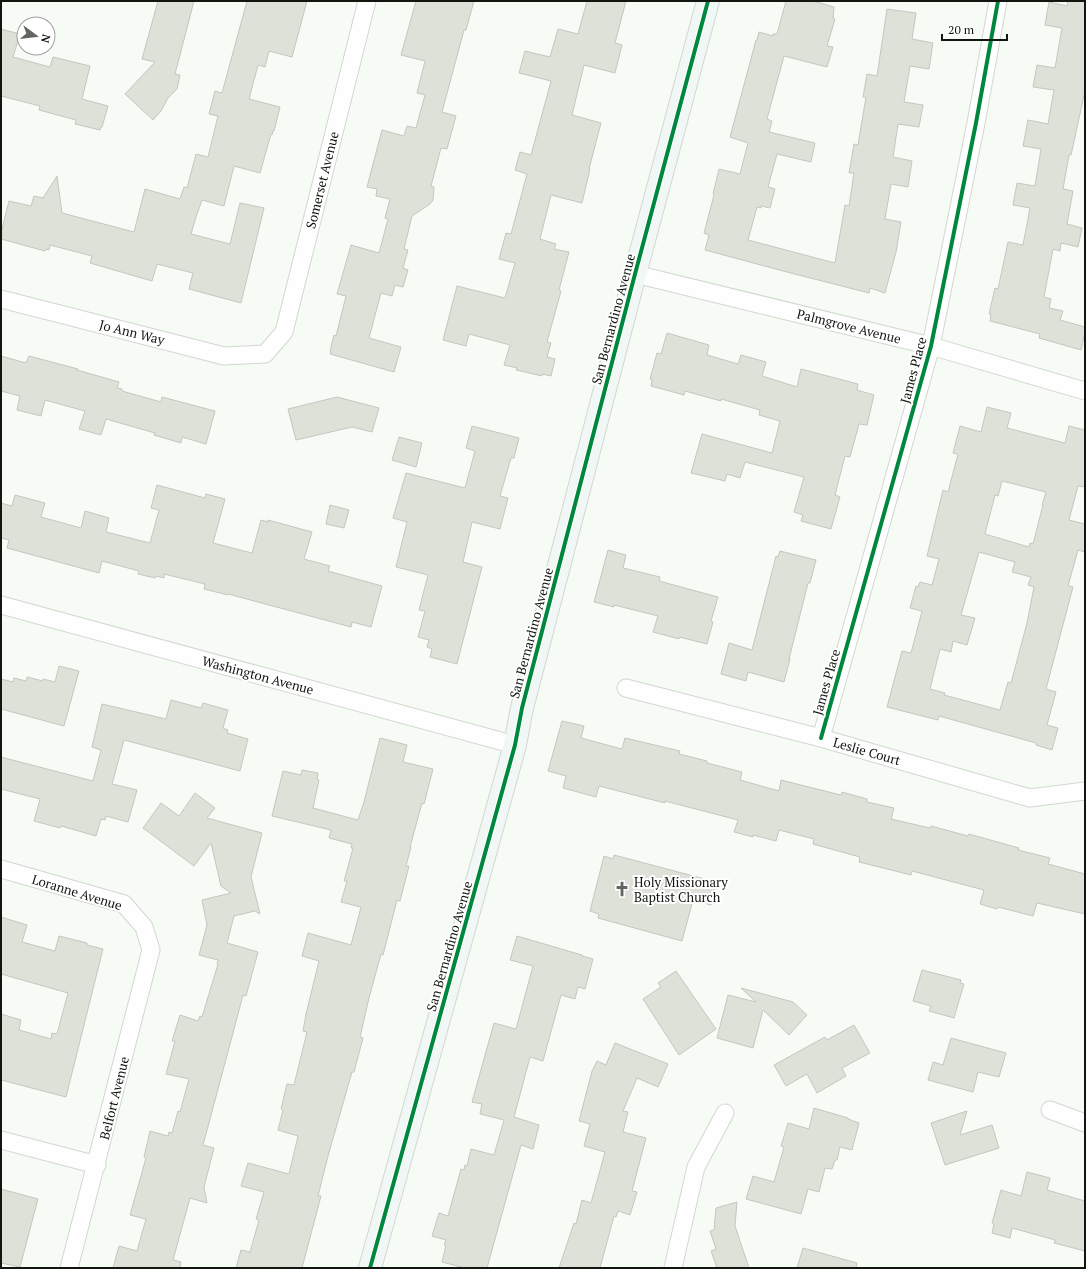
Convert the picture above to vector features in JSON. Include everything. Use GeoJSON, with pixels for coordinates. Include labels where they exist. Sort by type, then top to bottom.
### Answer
{"type":"FeatureCollection","features":[{"type":"Feature","properties":{"kind":"main road","name":"San Bernardino Avenue"},"geometry":{"type":"LineString","coordinates":[[370,1268],[515,745],[522,708],[708,1]]}},
{"type":"Feature","properties":{"kind":"street","name":"Somerset Avenue"},"geometry":{"type":"LineString","coordinates":[[264,354],[284,332],[367,1]]}},
{"type":"Feature","properties":{"kind":"street","name":"James Place"},"geometry":{"type":"LineString","coordinates":[[821,738],[931,346],[976,123],[998,1]]}},
{"type":"Feature","properties":{"kind":"street","name":"Palmgrove Avenue"},"geometry":{"type":"LineString","coordinates":[[635,274],[931,346],[1085,391]]}},
{"type":"Feature","properties":{"kind":"street","name":"Jo Ann Way"},"geometry":{"type":"LineString","coordinates":[[1,299],[224,356],[264,354]]}},
{"type":"Feature","properties":{"kind":"street","name":"Washington Avenue"},"geometry":{"type":"LineString","coordinates":[[1,605],[515,745]]}},
{"type":"Feature","properties":{"kind":"street","name":"Leslie Court"},"geometry":{"type":"LineString","coordinates":[[626,688],[821,738],[1030,798],[1085,791]]}},
{"type":"Feature","properties":{"kind":"street","name":"Loranne Avenue"},"geometry":{"type":"LineString","coordinates":[[1,870],[124,904],[144,927]]}},
{"type":"Feature","properties":{"kind":"street","name":"Belfort Avenue"},"geometry":{"type":"LineString","coordinates":[[69,1268],[152,950],[144,927]]}},
{"type":"Feature","properties":{"kind":"street"},"geometry":{"type":"LineString","coordinates":[[1050,1110],[1085,1123]]}},
{"type":"Feature","properties":{"kind":"street"},"geometry":{"type":"LineString","coordinates":[[672,1268],[696,1167],[725,1113]]}},
{"type":"Feature","properties":{"kind":"street"},"geometry":{"type":"LineString","coordinates":[[1,1140],[97,1164]]}},
{"type":"Feature","properties":{"kind":"building"},"geometry":{"type":"Polygon","coordinates":[[[158,1],[194,1],[175,74],[180,75],[177,89],[168,98],[161,111],[153,120],[125,94],[155,62],[142,59],[158,1]]]}},
{"type":"Feature","properties":{"kind":"building"},"geometry":{"type":"Polygon","coordinates":[[[247,1],[307,1],[292,57],[269,51],[265,67],[258,65],[249,99],[280,107],[274,131],[272,135],[271,134],[260,173],[234,166],[224,206],[202,200],[191,234],[230,244],[240,203],[264,208],[241,303],[189,289],[193,273],[157,264],[152,281],[90,263],[92,256],[50,245],[49,250],[46,249],[45,251],[1,239],[1,233],[9,201],[31,206],[34,196],[43,198],[57,176],[62,213],[134,232],[145,189],[180,199],[184,187],[187,188],[196,154],[208,157],[218,116],[209,114],[215,91],[222,93],[247,1]]]}},
{"type":"Feature","properties":{"kind":"building"},"geometry":{"type":"Polygon","coordinates":[[[416,1],[474,1],[466,30],[464,30],[442,112],[456,116],[447,149],[441,148],[431,186],[434,187],[433,200],[430,204],[412,216],[404,249],[408,250],[403,268],[408,270],[403,287],[395,285],[392,296],[381,293],[369,338],[401,347],[394,372],[330,354],[330,351],[334,335],[336,336],[346,296],[337,294],[351,245],[379,253],[388,219],[385,218],[390,199],[376,196],[377,189],[367,187],[382,130],[404,136],[407,126],[416,128],[425,95],[417,93],[425,61],[401,55],[416,1]]]}},
{"type":"Feature","properties":{"kind":"building"},"geometry":{"type":"Polygon","coordinates":[[[587,1],[626,1],[615,43],[622,45],[615,73],[584,65],[572,115],[601,123],[582,203],[551,195],[540,239],[556,244],[554,249],[569,252],[559,290],[561,291],[547,342],[551,343],[547,357],[555,359],[551,376],[542,374],[542,376],[516,370],[517,368],[504,365],[510,345],[469,334],[466,346],[443,340],[457,286],[505,298],[515,263],[499,259],[506,233],[511,234],[527,174],[515,170],[520,152],[531,155],[551,81],[519,73],[525,51],[550,57],[558,29],[578,34],[587,1]]]}},
{"type":"Feature","properties":{"kind":"building"},"geometry":{"type":"Polygon","coordinates":[[[786,1],[813,1],[834,7],[833,18],[835,19],[827,46],[833,47],[827,67],[784,56],[767,119],[772,121],[769,132],[815,143],[811,162],[777,154],[768,187],[775,189],[770,208],[761,206],[761,208],[757,207],[748,240],[835,263],[845,205],[849,206],[854,173],[849,173],[854,144],[858,145],[866,97],[863,97],[867,74],[877,76],[887,9],[916,13],[912,39],[933,43],[929,69],[910,66],[904,102],[923,105],[919,127],[898,124],[893,157],[912,161],[908,187],[891,184],[885,219],[901,222],[896,252],[885,293],[870,288],[869,293],[705,250],[709,235],[704,233],[719,169],[740,174],[748,143],[730,137],[756,40],[759,32],[773,36],[773,34],[777,34],[786,1]]]}},
{"type":"Feature","properties":{"kind":"building"},"geometry":{"type":"Polygon","coordinates":[[[1068,1],[1085,1],[1085,91],[1071,155],[1069,155],[1063,189],[1073,191],[1067,224],[1082,228],[1078,247],[1061,243],[1060,251],[1053,249],[1044,297],[1051,299],[1049,308],[1063,311],[1060,320],[1085,327],[1081,350],[1039,338],[1040,334],[990,321],[991,314],[989,314],[995,288],[998,289],[1008,242],[1023,245],[1030,208],[1013,205],[1017,183],[1035,186],[1041,149],[1023,146],[1028,120],[1048,124],[1054,90],[1033,87],[1037,65],[1055,68],[1062,28],[1045,25],[1049,2],[1067,6],[1068,1]]]}},
{"type":"Feature","properties":{"kind":"building"},"geometry":{"type":"Polygon","coordinates":[[[1,29],[16,33],[16,47],[13,57],[50,67],[53,57],[90,66],[82,99],[108,106],[100,130],[75,124],[76,120],[39,110],[40,106],[1,96],[1,29]]]}},
{"type":"Feature","properties":{"kind":"building"},"geometry":{"type":"Polygon","coordinates":[[[667,333],[709,345],[707,355],[738,364],[741,355],[766,362],[762,376],[797,387],[801,369],[858,384],[857,390],[874,395],[867,425],[859,424],[850,457],[845,456],[835,495],[840,497],[831,529],[801,521],[803,515],[794,512],[804,477],[745,462],[740,478],[727,474],[725,481],[691,473],[702,434],[772,453],[780,421],[759,415],[760,410],[721,399],[721,401],[685,391],[684,395],[651,386],[652,379],[650,379],[657,353],[661,354],[667,333]]]}},
{"type":"Feature","properties":{"kind":"building"},"geometry":{"type":"Polygon","coordinates":[[[1,356],[26,363],[29,356],[119,382],[117,388],[122,389],[122,391],[161,402],[162,397],[215,411],[206,444],[182,437],[181,443],[154,435],[155,433],[106,419],[101,435],[79,429],[85,411],[45,400],[41,416],[17,410],[20,396],[1,391],[1,356]]]}},
{"type":"Feature","properties":{"kind":"building"},"geometry":{"type":"Polygon","coordinates":[[[337,397],[379,408],[372,432],[352,427],[296,440],[288,409],[337,397]]]}},
{"type":"Feature","properties":{"kind":"building"},"geometry":{"type":"Polygon","coordinates":[[[987,407],[1011,413],[1007,428],[1065,443],[1069,426],[1085,430],[1085,487],[1078,486],[1069,520],[1085,524],[1085,552],[1078,550],[1068,586],[1073,587],[1046,689],[1056,692],[1047,725],[1058,728],[1052,750],[1036,745],[1036,743],[939,716],[938,720],[887,707],[902,651],[911,653],[922,611],[910,608],[916,586],[918,587],[920,582],[932,585],[939,559],[927,556],[943,490],[948,492],[958,454],[953,453],[960,426],[981,432],[987,407]],[[1002,481],[998,496],[995,495],[985,534],[1029,547],[1030,543],[1033,544],[1046,492],[1002,481]],[[979,552],[961,615],[975,618],[967,645],[953,641],[951,652],[940,649],[930,689],[945,693],[944,695],[1000,710],[1008,682],[1011,683],[1027,623],[1034,587],[1028,585],[1031,577],[1012,572],[1015,562],[979,552]]]}},
{"type":"Feature","properties":{"kind":"building"},"geometry":{"type":"Polygon","coordinates":[[[472,426],[519,438],[514,458],[511,458],[500,496],[508,498],[500,529],[472,522],[463,562],[482,567],[457,664],[430,657],[432,649],[427,647],[429,640],[418,637],[425,611],[419,610],[428,575],[396,567],[407,522],[393,518],[406,473],[465,488],[475,451],[466,448],[472,426]]]}},
{"type":"Feature","properties":{"kind":"building"},"geometry":{"type":"Polygon","coordinates":[[[399,437],[422,443],[416,467],[392,460],[399,437]]]}},
{"type":"Feature","properties":{"kind":"building"},"geometry":{"type":"Polygon","coordinates":[[[157,485],[205,498],[206,494],[225,499],[213,543],[252,553],[261,520],[268,522],[268,520],[312,532],[304,559],[330,566],[328,571],[382,586],[371,627],[352,622],[351,627],[204,589],[205,584],[164,574],[164,578],[156,576],[155,578],[138,574],[139,571],[102,561],[99,573],[7,548],[9,540],[1,538],[1,503],[12,506],[15,495],[45,503],[41,517],[81,528],[85,511],[109,518],[106,532],[150,543],[159,510],[151,508],[157,485]]]}},
{"type":"Feature","properties":{"kind":"building"},"geometry":{"type":"Polygon","coordinates":[[[330,505],[349,510],[344,528],[326,524],[330,505]]]}},
{"type":"Feature","properties":{"kind":"building"},"geometry":{"type":"Polygon","coordinates":[[[608,550],[626,555],[623,568],[660,577],[659,581],[718,597],[711,621],[713,622],[707,644],[653,632],[658,616],[614,605],[614,607],[594,602],[608,550]]]}},
{"type":"Feature","properties":{"kind":"building"},"geometry":{"type":"Polygon","coordinates":[[[780,551],[816,560],[810,583],[808,583],[784,682],[748,672],[746,681],[721,674],[729,643],[752,650],[776,556],[778,557],[780,551]]]}},
{"type":"Feature","properties":{"kind":"building"},"geometry":{"type":"Polygon","coordinates":[[[59,666],[79,671],[64,726],[1,709],[1,679],[13,682],[14,678],[26,681],[27,677],[55,682],[59,666]]]}},
{"type":"Feature","properties":{"kind":"building"},"geometry":{"type":"Polygon","coordinates":[[[171,700],[201,708],[203,703],[228,710],[223,728],[228,730],[227,733],[248,739],[240,771],[124,740],[112,784],[137,790],[128,822],[106,816],[105,820],[101,819],[96,836],[61,826],[60,828],[34,821],[40,799],[1,789],[1,757],[93,781],[101,750],[92,747],[102,704],[166,719],[171,700]]]}},
{"type":"Feature","properties":{"kind":"building"},"geometry":{"type":"Polygon","coordinates":[[[562,721],[584,726],[581,738],[622,749],[625,738],[680,751],[679,754],[742,772],[740,780],[779,791],[781,780],[841,795],[842,792],[867,799],[867,802],[894,808],[891,819],[930,828],[931,826],[968,836],[969,834],[1019,848],[1018,850],[1050,858],[1048,864],[1085,874],[1085,914],[1037,903],[1033,916],[998,907],[997,909],[980,904],[984,890],[912,871],[911,875],[859,862],[860,857],[813,844],[814,839],[779,830],[776,841],[753,835],[753,837],[734,832],[738,820],[665,801],[665,803],[599,786],[596,797],[563,788],[566,776],[548,771],[562,721]]]}},
{"type":"Feature","properties":{"kind":"building"},"geometry":{"type":"Polygon","coordinates":[[[380,738],[407,745],[403,762],[433,769],[424,804],[422,803],[410,847],[406,866],[409,866],[400,901],[397,900],[383,955],[381,954],[369,998],[360,1037],[363,1038],[328,1156],[318,1196],[321,1196],[302,1268],[236,1268],[241,1250],[250,1252],[259,1220],[256,1219],[264,1192],[241,1186],[248,1163],[289,1174],[298,1136],[278,1130],[287,1084],[294,1085],[307,1032],[303,1031],[319,961],[302,956],[308,933],[351,945],[361,907],[341,902],[347,881],[344,881],[353,848],[351,848],[352,844],[329,838],[331,830],[272,816],[283,771],[301,775],[302,770],[318,773],[317,779],[319,780],[313,808],[358,820],[380,738]]]}},
{"type":"Feature","properties":{"kind":"building"},"geometry":{"type":"Polygon","coordinates":[[[195,793],[215,808],[207,818],[262,833],[251,877],[260,914],[255,911],[234,916],[227,943],[258,952],[246,996],[243,995],[203,1145],[214,1148],[204,1187],[207,1203],[190,1198],[173,1260],[181,1262],[180,1268],[113,1268],[119,1246],[137,1251],[146,1219],[130,1215],[146,1158],[144,1157],[150,1131],[168,1136],[169,1132],[172,1133],[178,1111],[180,1112],[189,1079],[166,1074],[175,1041],[172,1041],[180,1015],[198,1021],[200,1016],[202,1017],[218,964],[218,960],[199,955],[207,925],[202,900],[231,893],[221,886],[211,843],[194,866],[143,828],[161,803],[179,816],[195,793]]]}},
{"type":"Feature","properties":{"kind":"building"},"geometry":{"type":"Polygon","coordinates":[[[614,855],[716,882],[711,905],[693,900],[682,941],[598,918],[599,914],[590,911],[604,856],[613,859],[614,855]]]}},
{"type":"Feature","properties":{"kind":"building"},"geometry":{"type":"Polygon","coordinates":[[[1,917],[27,925],[22,942],[55,951],[59,936],[87,943],[87,945],[103,949],[66,1097],[1,1080],[1,1014],[21,1020],[19,1030],[51,1039],[52,1033],[57,1034],[68,993],[1,974],[1,917]]]}},
{"type":"Feature","properties":{"kind":"building"},"geometry":{"type":"Polygon","coordinates":[[[517,936],[593,959],[585,989],[578,987],[575,999],[561,995],[543,1061],[530,1057],[514,1117],[539,1125],[533,1149],[521,1145],[487,1268],[465,1268],[442,1262],[446,1240],[432,1236],[439,1213],[448,1216],[461,1169],[464,1170],[465,1165],[467,1166],[471,1149],[494,1155],[504,1120],[480,1114],[482,1104],[472,1102],[494,1023],[516,1029],[533,966],[510,960],[517,936]]]}},
{"type":"Feature","properties":{"kind":"building"},"geometry":{"type":"Polygon","coordinates":[[[922,970],[961,980],[960,983],[964,984],[954,1018],[929,1011],[931,1006],[913,1001],[922,970]]]}},
{"type":"Feature","properties":{"kind":"building"},"geometry":{"type":"Polygon","coordinates":[[[676,971],[716,1029],[679,1055],[643,999],[661,987],[658,983],[676,971]]]}},
{"type":"Feature","properties":{"kind":"building"},"geometry":{"type":"Polygon","coordinates":[[[741,988],[793,1002],[807,1015],[789,1035],[763,1010],[753,1048],[717,1038],[728,995],[756,1002],[741,988]]]}},
{"type":"Feature","properties":{"kind":"building"},"geometry":{"type":"Polygon","coordinates":[[[854,1025],[870,1053],[842,1068],[846,1076],[817,1093],[807,1074],[786,1086],[774,1065],[825,1037],[827,1040],[854,1025]]]}},
{"type":"Feature","properties":{"kind":"building"},"geometry":{"type":"Polygon","coordinates":[[[951,1038],[1006,1053],[999,1077],[978,1072],[973,1092],[928,1080],[933,1062],[943,1065],[951,1038]]]}},
{"type":"Feature","properties":{"kind":"building"},"geometry":{"type":"Polygon","coordinates":[[[615,1043],[668,1064],[658,1087],[637,1078],[623,1111],[628,1112],[623,1132],[646,1138],[632,1191],[637,1192],[630,1215],[618,1211],[616,1217],[614,1216],[600,1268],[559,1268],[574,1223],[576,1224],[582,1200],[591,1203],[605,1152],[584,1146],[590,1124],[579,1121],[592,1071],[597,1061],[606,1065],[615,1043]]]}},
{"type":"Feature","properties":{"kind":"building"},"geometry":{"type":"Polygon","coordinates":[[[814,1108],[848,1118],[859,1123],[852,1150],[840,1147],[837,1160],[835,1160],[832,1169],[825,1168],[819,1192],[808,1189],[801,1214],[746,1199],[753,1176],[774,1182],[784,1147],[781,1146],[788,1123],[809,1129],[814,1108]]]}},
{"type":"Feature","properties":{"kind":"building"},"geometry":{"type":"Polygon","coordinates":[[[967,1111],[960,1135],[992,1125],[999,1148],[945,1165],[931,1123],[967,1111]]]}},
{"type":"Feature","properties":{"kind":"building"},"geometry":{"type":"Polygon","coordinates":[[[1027,1172],[1050,1178],[1047,1190],[1085,1201],[1085,1251],[1054,1243],[1055,1240],[1012,1228],[1010,1238],[992,1233],[994,1224],[992,1223],[1001,1190],[1021,1196],[1027,1172]]]}},
{"type":"Feature","properties":{"kind":"building"},"geometry":{"type":"Polygon","coordinates":[[[1,1189],[38,1199],[20,1267],[1,1263],[1,1189]]]}},
{"type":"Feature","properties":{"kind":"building"},"geometry":{"type":"Polygon","coordinates":[[[737,1202],[735,1226],[749,1268],[717,1268],[711,1251],[716,1249],[710,1231],[714,1230],[716,1208],[737,1202]]]}},
{"type":"Feature","properties":{"kind":"building"},"geometry":{"type":"Polygon","coordinates":[[[803,1248],[857,1263],[856,1268],[797,1268],[803,1248]]]}},
{"type":"Feature","properties":{"kind":"cycle path"},"geometry":{"type":"LineString","coordinates":[[370,1268],[515,745],[522,708],[708,1]]}},
{"type":"Feature","properties":{"kind":"cycle path"},"geometry":{"type":"LineString","coordinates":[[821,738],[931,346],[976,123],[998,1]]}},
{"type":"Feature","properties":{"kind":"place","name":"Holy Missionary Baptist Church"},"geometry":{"type":"Point","coordinates":[622,889]}}]}
